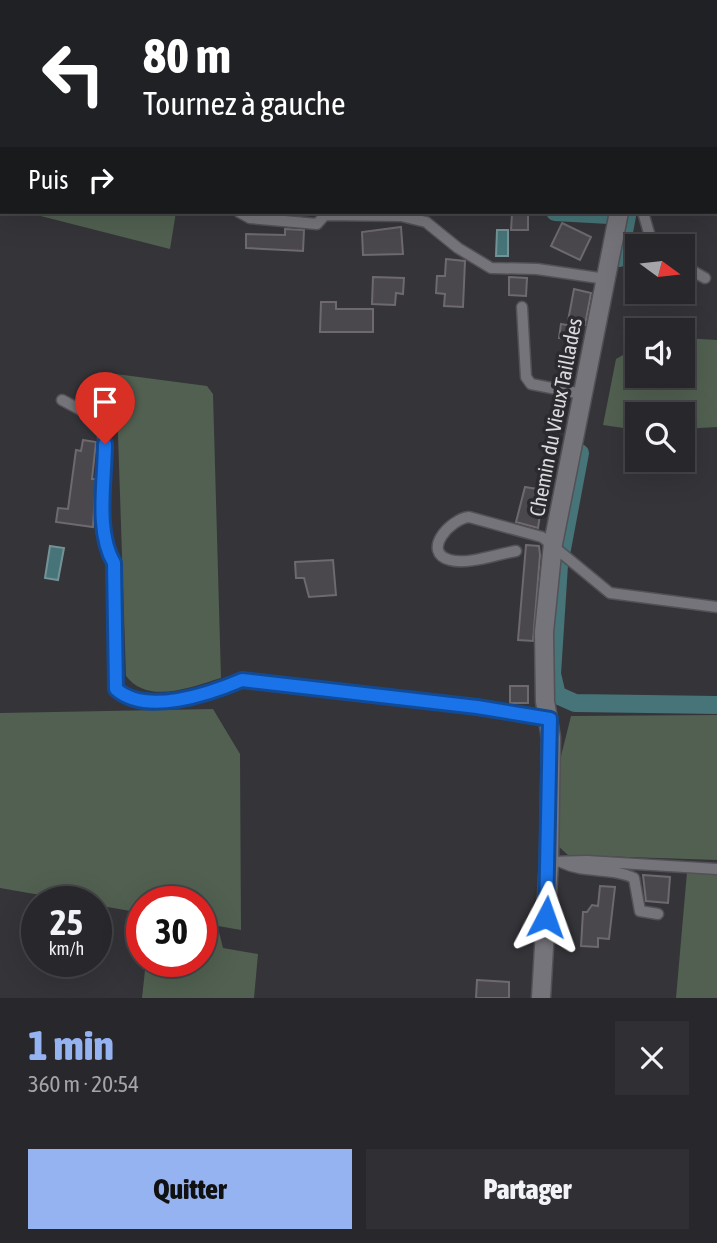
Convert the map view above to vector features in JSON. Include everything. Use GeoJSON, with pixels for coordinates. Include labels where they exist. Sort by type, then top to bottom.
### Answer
{"type":"FeatureCollection","features":[{"type":"Feature","properties":{"kind":"street","name":"Chemin du Vieux Taillades"},"geometry":{"type":"LineString","coordinates":[[541,998],[555,862],[550,719],[545,701],[544,632],[553,544],[619,214]]}},
{"type":"Feature","properties":{"kind":"lane"},"geometry":{"type":"LineString","coordinates":[[243,214],[250,218],[317,224],[326,215],[401,216],[426,222],[458,248],[491,268],[537,270],[606,279]]}},
{"type":"Feature","properties":{"kind":"lane"},"geometry":{"type":"LineString","coordinates":[[644,214],[649,234]]}},
{"type":"Feature","properties":{"kind":"lane"},"geometry":{"type":"LineString","coordinates":[[695,272],[705,278]]}},
{"type":"Feature","properties":{"kind":"lane"},"geometry":{"type":"LineString","coordinates":[[522,307],[526,377],[531,384],[582,394]]}},
{"type":"Feature","properties":{"kind":"lane"},"geometry":{"type":"LineString","coordinates":[[62,400],[102,421],[105,444],[106,540],[107,550],[114,563],[116,689],[125,697],[139,701],[180,700],[212,693],[242,680],[477,707],[550,719]]}},
{"type":"Feature","properties":{"kind":"lane"},"geometry":{"type":"LineString","coordinates":[[516,551],[456,562],[439,553],[438,544],[451,523],[458,518],[469,517],[542,537],[610,593],[717,607]]}},
{"type":"Feature","properties":{"kind":"lane"},"geometry":{"type":"LineString","coordinates":[[555,862],[717,869]]}},
{"type":"Feature","properties":{"kind":"lane"},"geometry":{"type":"LineString","coordinates":[[555,862],[575,869],[623,873],[634,878],[640,911],[658,914]]}},
{"type":"Feature","properties":{"kind":"green space"},"geometry":{"type":"Polygon","coordinates":[[[33,214],[176,214],[170,249],[33,214]]]}},
{"type":"Feature","properties":{"kind":"green space"},"geometry":{"type":"Polygon","coordinates":[[[695,339],[717,340],[717,427],[695,428],[695,402],[625,402],[625,428],[603,425],[616,359],[625,354],[625,388],[695,388],[695,339]]]}},
{"type":"Feature","properties":{"kind":"green space"},"geometry":{"type":"Polygon","coordinates":[[[116,374],[207,386],[213,394],[221,678],[184,689],[158,692],[146,690],[135,685],[126,676],[116,374]]]}},
{"type":"Feature","properties":{"kind":"green space"},"geometry":{"type":"Polygon","coordinates":[[[213,709],[240,754],[241,930],[217,926],[217,886],[126,886],[126,910],[112,908],[112,886],[21,886],[21,892],[0,888],[0,713],[213,709]]]}},
{"type":"Feature","properties":{"kind":"green space"},"geometry":{"type":"Polygon","coordinates":[[[717,715],[717,860],[568,855],[557,845],[561,756],[571,716],[717,715]]]}},
{"type":"Feature","properties":{"kind":"green space"},"geometry":{"type":"Polygon","coordinates":[[[687,872],[717,873],[717,998],[676,998],[687,872]]]}},
{"type":"Feature","properties":{"kind":"green space"},"geometry":{"type":"Polygon","coordinates":[[[217,928],[223,948],[258,954],[254,998],[142,998],[144,977],[217,977],[217,928]]]}},
{"type":"Feature","properties":{"kind":"water"},"geometry":{"type":"Polygon","coordinates":[[[497,230],[508,230],[508,256],[496,256],[497,230]]]}},
{"type":"Feature","properties":{"kind":"water"},"geometry":{"type":"Polygon","coordinates":[[[50,546],[64,548],[58,580],[45,578],[50,546]]]}},
{"type":"Feature","properties":{"kind":"building"},"geometry":{"type":"Polygon","coordinates":[[[512,214],[528,215],[528,230],[511,230],[512,214]]]}},
{"type":"Feature","properties":{"kind":"building"},"geometry":{"type":"Polygon","coordinates":[[[562,223],[591,237],[580,260],[551,246],[562,223]]]}},
{"type":"Feature","properties":{"kind":"building"},"geometry":{"type":"Polygon","coordinates":[[[401,227],[403,254],[363,255],[362,232],[401,227]]]}},
{"type":"Feature","properties":{"kind":"building"},"geometry":{"type":"Polygon","coordinates":[[[285,229],[304,230],[303,251],[246,248],[246,234],[285,235],[285,229]]]}},
{"type":"Feature","properties":{"kind":"building"},"geometry":{"type":"Polygon","coordinates":[[[446,259],[465,261],[463,307],[444,306],[445,294],[436,293],[437,276],[445,276],[446,259]]]}},
{"type":"Feature","properties":{"kind":"building"},"geometry":{"type":"Polygon","coordinates":[[[373,277],[404,278],[403,294],[396,293],[395,305],[372,304],[373,277]]]}},
{"type":"Feature","properties":{"kind":"building"},"geometry":{"type":"Polygon","coordinates":[[[509,277],[527,278],[526,296],[509,295],[509,277]]]}},
{"type":"Feature","properties":{"kind":"building"},"geometry":{"type":"Polygon","coordinates":[[[574,289],[591,293],[585,325],[568,321],[574,289]]]}},
{"type":"Feature","properties":{"kind":"building"},"geometry":{"type":"Polygon","coordinates":[[[321,302],[336,302],[336,309],[373,309],[373,332],[320,332],[321,302]]]}},
{"type":"Feature","properties":{"kind":"building"},"geometry":{"type":"Polygon","coordinates":[[[561,324],[579,327],[577,341],[559,338],[561,324]]]}},
{"type":"Feature","properties":{"kind":"building"},"geometry":{"type":"Polygon","coordinates":[[[83,440],[96,442],[92,479],[96,479],[93,527],[56,522],[58,508],[68,509],[76,450],[81,451],[83,440]]]}},
{"type":"Feature","properties":{"kind":"building"},"geometry":{"type":"Polygon","coordinates":[[[525,487],[544,490],[538,528],[516,522],[525,487]]]}},
{"type":"Feature","properties":{"kind":"building"},"geometry":{"type":"Polygon","coordinates":[[[526,545],[539,546],[540,555],[533,641],[518,640],[526,545]]]}},
{"type":"Feature","properties":{"kind":"building"},"geometry":{"type":"Polygon","coordinates":[[[333,560],[336,595],[309,597],[304,578],[296,578],[295,562],[333,560]]]}},
{"type":"Feature","properties":{"kind":"building"},"geometry":{"type":"Polygon","coordinates":[[[510,686],[528,686],[528,703],[510,703],[510,686]]]}},
{"type":"Feature","properties":{"kind":"building"},"geometry":{"type":"Polygon","coordinates":[[[643,875],[670,877],[668,903],[646,901],[643,875]]]}},
{"type":"Feature","properties":{"kind":"building"},"geometry":{"type":"Polygon","coordinates":[[[600,886],[615,887],[609,939],[598,938],[598,947],[581,946],[583,912],[587,912],[592,905],[598,906],[600,886]]]}},
{"type":"Feature","properties":{"kind":"building"},"geometry":{"type":"Polygon","coordinates":[[[477,980],[509,982],[509,998],[476,998],[477,980]]]}},
{"type":"Feature","properties":{"kind":"waterway"},"geometry":{"type":"LineString","coordinates":[[591,214],[627,216],[619,258]]}},
{"type":"Feature","properties":{"kind":"waterway"},"geometry":{"type":"LineString","coordinates":[[580,453],[559,565],[552,674],[557,695],[575,703],[717,705]]}},
{"type":"Feature","properties":{"kind":"route"},"geometry":{"type":"LineString","coordinates":[[105,444],[105,530],[107,550],[114,563],[116,689],[125,697],[139,701],[180,700],[212,693],[242,680],[477,707],[550,719],[546,917]]}}]}
